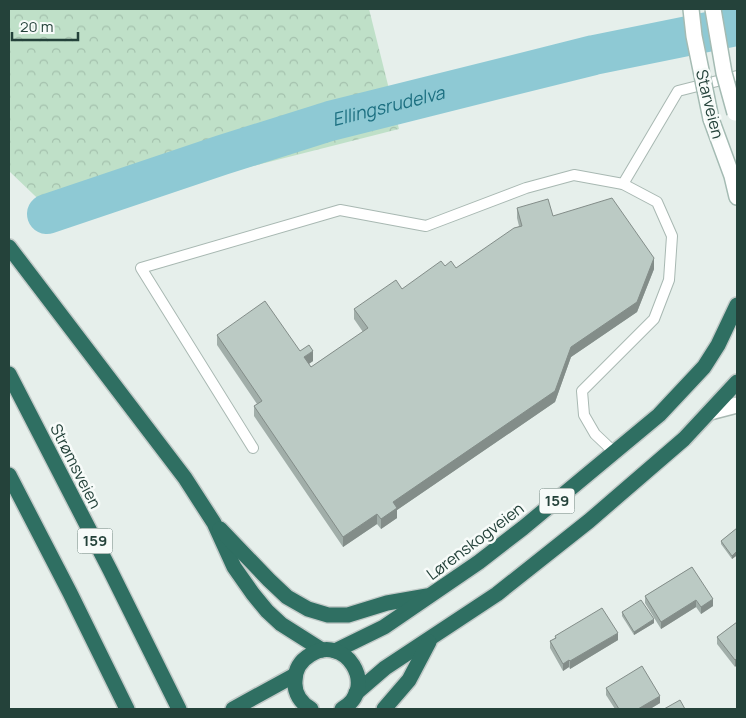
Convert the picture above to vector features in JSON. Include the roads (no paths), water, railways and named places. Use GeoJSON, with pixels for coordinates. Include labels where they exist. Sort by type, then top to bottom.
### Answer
{"type":"FeatureCollection","features":[{"type":"Feature","properties":{"kind":"highway"},"geometry":{"type":"LineString","coordinates":[[9,248],[185,478],[214,523],[234,567],[267,611],[281,624],[328,651],[343,654],[350,660],[355,667],[358,684],[356,693]]}},
{"type":"Feature","properties":{"kind":"highway","name":"Lørenskogveien"},"geometry":{"type":"LineString","coordinates":[[328,651],[384,627],[432,595],[524,528],[659,415],[704,367],[718,345],[737,305]]}},
{"type":"Feature","properties":{"kind":"highway","name":"Strømsveien"},"geometry":{"type":"LineString","coordinates":[[9,374],[179,709]]}},
{"type":"Feature","properties":{"kind":"highway","name":"159"},"geometry":{"type":"LineString","coordinates":[[344,709],[350,704],[356,693],[385,668],[497,594],[589,521],[677,445],[737,382]]}},
{"type":"Feature","properties":{"kind":"highway"},"geometry":{"type":"LineString","coordinates":[[9,474],[127,709]]}},
{"type":"Feature","properties":{"kind":"highway"},"geometry":{"type":"LineString","coordinates":[[214,523],[287,597],[308,609],[328,615],[348,615],[387,603],[432,595]]}},
{"type":"Feature","properties":{"kind":"highway"},"geometry":{"type":"LineString","coordinates":[[384,709],[409,680],[429,640]]}},
{"type":"Feature","properties":{"kind":"highway","name":"159"},"geometry":{"type":"LineString","coordinates":[[233,709],[295,675],[298,666],[304,658],[313,653],[328,651]]}},
{"type":"Feature","properties":{"kind":"highway"},"geometry":{"type":"LineString","coordinates":[[295,675],[298,697],[311,709]]}},
{"type":"Feature","properties":{"kind":"street","name":"Starveien"},"geometry":{"type":"LineString","coordinates":[[691,9],[694,36],[710,119],[737,197]]}},
{"type":"Feature","properties":{"kind":"street","name":"Starveien"},"geometry":{"type":"LineString","coordinates":[[713,9],[724,73],[736,117]]}},
{"type":"Feature","properties":{"kind":"street"},"geometry":{"type":"LineString","coordinates":[[710,412],[737,405]]}},
{"type":"Feature","properties":{"kind":"lane"},"geometry":{"type":"LineString","coordinates":[[623,184],[678,90],[737,76]]}},
{"type":"Feature","properties":{"kind":"lane"},"geometry":{"type":"LineString","coordinates":[[253,448],[141,268],[340,210],[426,226],[526,188],[574,175],[623,184],[657,202],[672,236],[670,280],[654,319],[582,391],[584,415],[595,434],[614,452]]}},
{"type":"Feature","properties":{"kind":"waterway","name":"Ellingsrudelva"},"geometry":{"type":"LineString","coordinates":[[47,214],[330,121],[594,55],[737,26]]}}]}
